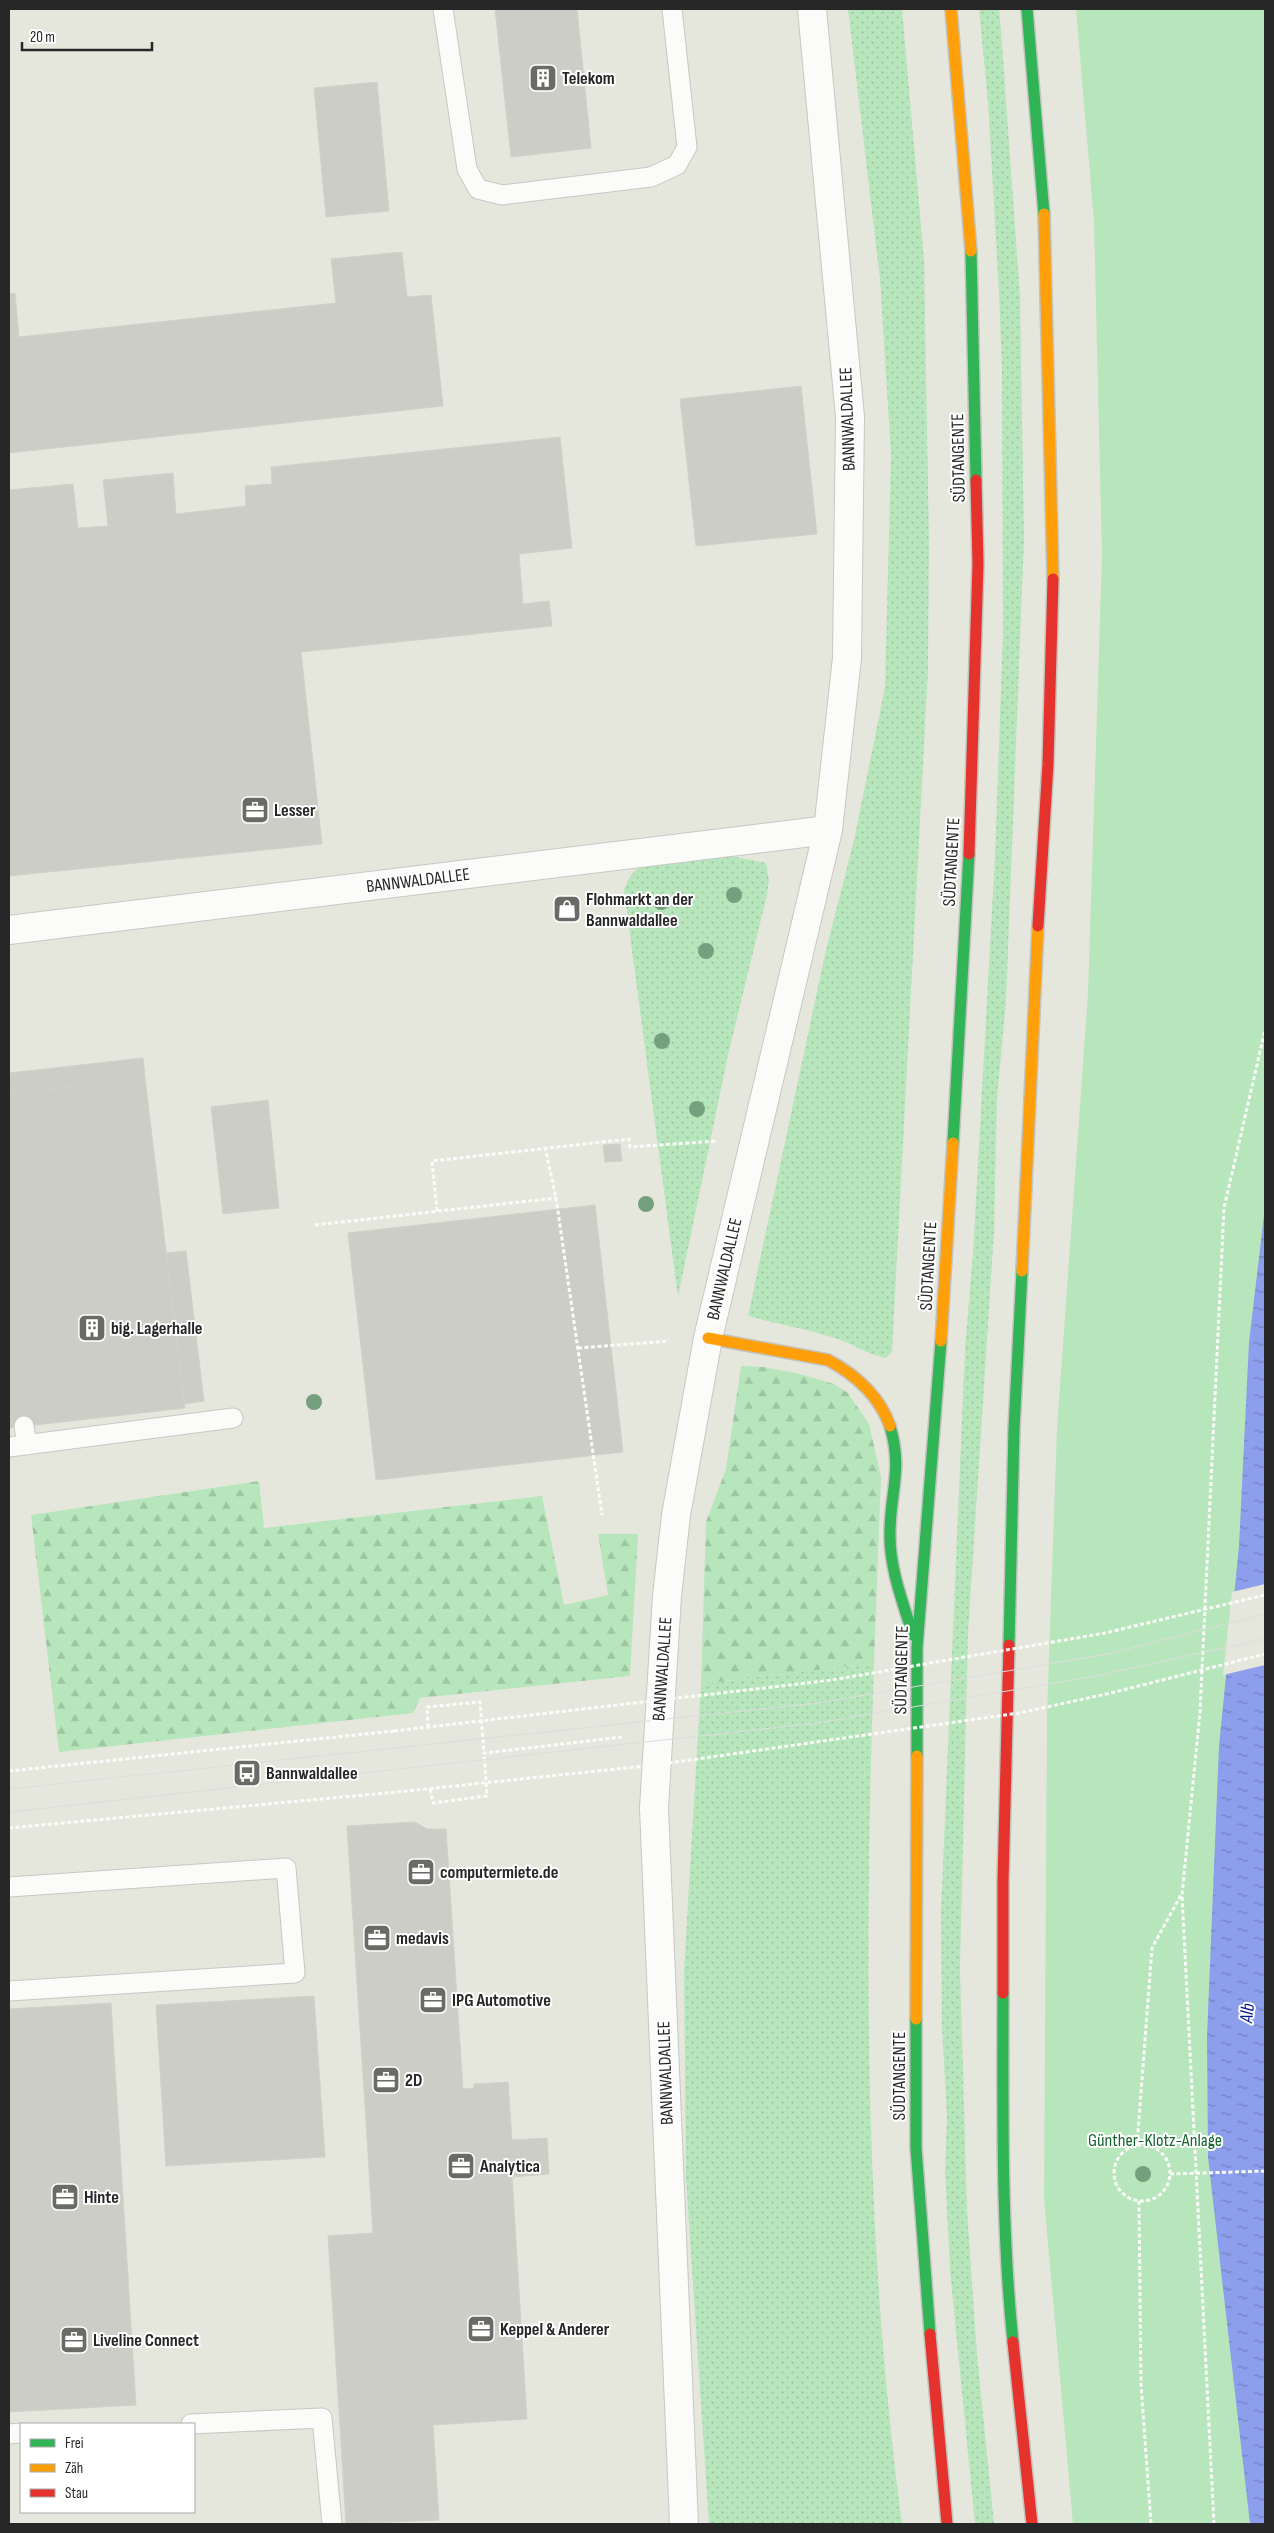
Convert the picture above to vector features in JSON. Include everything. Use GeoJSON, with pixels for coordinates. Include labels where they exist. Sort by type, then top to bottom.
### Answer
{"type":"FeatureCollection","features":[{"type":"Feature","properties":{"kind":"highway","name":"SÜDTANGENTE"},"geometry":{"type":"LineString","coordinates":[[947,2524],[934,2394],[916,2148],[917,1648],[937,1411],[962,982],[972,773],[978,564],[970,230],[952,9]]}},
{"type":"Feature","properties":{"kind":"highway"},"geometry":{"type":"LineString","coordinates":[[1027,9],[1045,224],[1054,549],[1048,764],[1034,984],[1031,1098],[1014,1429],[1003,1882],[1003,2097],[1009,2300],[1032,2524]]}},
{"type":"Feature","properties":{"kind":"highway"},"geometry":{"type":"LineString","coordinates":[[708,1338],[828,1360],[844,1367],[858,1378],[879,1403],[888,1418],[896,1454],[897,1475],[890,1541],[902,1598],[917,1648]]}},
{"type":"Feature","properties":{"kind":"street","name":"BANNWALDALLEE"},"geometry":{"type":"LineString","coordinates":[[684,2524],[654,1808],[667,1596],[676,1515],[708,1338],[828,830],[847,658],[850,417],[812,9]]}},
{"type":"Feature","properties":{"kind":"street","name":"BANNWALDALLEE"},"geometry":{"type":"LineString","coordinates":[[9,930],[828,830]]}},
{"type":"Feature","properties":{"kind":"lane"},"geometry":{"type":"LineString","coordinates":[[443,9],[467,169],[478,190],[502,196],[651,177],[677,165],[687,146],[672,9]]}},
{"type":"Feature","properties":{"kind":"lane"},"geometry":{"type":"LineString","coordinates":[[24,1426],[18,1446],[233,1418]]}},
{"type":"Feature","properties":{"kind":"lane"},"geometry":{"type":"LineString","coordinates":[[9,1887],[286,1868],[295,1973],[9,1991]]}},
{"type":"Feature","properties":{"kind":"lane"},"geometry":{"type":"LineString","coordinates":[[195,2424],[322,2418],[332,2524]]}},
{"type":"Feature","properties":{"kind":"path"},"geometry":{"type":"LineString","coordinates":[[1214,2524],[1182,1895],[1200,1712],[1224,1208],[1265,1030]]}},
{"type":"Feature","properties":{"kind":"path"},"geometry":{"type":"LineString","coordinates":[[437,1211],[432,1161],[630,1138],[630,1147],[755,1138]]}},
{"type":"Feature","properties":{"kind":"path"},"geometry":{"type":"LineString","coordinates":[[544,1147],[556,1198],[602,1515]]}},
{"type":"Feature","properties":{"kind":"path"},"geometry":{"type":"LineString","coordinates":[[315,1224],[556,1198]]}},
{"type":"Feature","properties":{"kind":"path"},"geometry":{"type":"LineString","coordinates":[[578,1348],[708,1338]]}},
{"type":"Feature","properties":{"kind":"path"},"geometry":{"type":"LineString","coordinates":[[9,1771],[428,1727],[832,1680],[1105,1633],[1265,1595]]}},
{"type":"Feature","properties":{"kind":"path"},"geometry":{"type":"LineString","coordinates":[[9,1828],[430,1790],[655,1765],[1019,1713],[1111,1693],[1265,1654]]}},
{"type":"Feature","properties":{"kind":"path"},"geometry":{"type":"LineString","coordinates":[[428,1727],[427,1707],[480,1702],[487,1796],[433,1803],[430,1790]]}},
{"type":"Feature","properties":{"kind":"path"},"geometry":{"type":"LineString","coordinates":[[484,1753],[659,1732]]}},
{"type":"Feature","properties":{"kind":"path"},"geometry":{"type":"LineString","coordinates":[[1137,2145],[1152,1948],[1182,1895]]}},
{"type":"Feature","properties":{"kind":"path"},"geometry":{"type":"LineString","coordinates":[[1137,2145],[1158,2150],[1167,2162],[1170,2174],[1168,2184],[1160,2194],[1151,2199],[1139,2201],[1122,2193],[1114,2177],[1114,2166],[1118,2158],[1128,2148],[1137,2145]]}},
{"type":"Feature","properties":{"kind":"path"},"geometry":{"type":"LineString","coordinates":[[1170,2174],[1265,2171]]}},
{"type":"Feature","properties":{"kind":"path"},"geometry":{"type":"LineString","coordinates":[[1139,2201],[1141,2384],[1151,2524]]}},
{"type":"Feature","properties":{"kind":"green space"},"geometry":{"type":"Polygon","coordinates":[[[848,9],[902,9],[924,260],[929,540],[928,670],[892,1351],[886,1358],[835,1338],[748,1316],[825,954],[854,840],[885,687],[891,455],[880,279],[848,9]]]}},
{"type":"Feature","properties":{"kind":"green space"},"geometry":{"type":"Polygon","coordinates":[[[979,9],[999,9],[1001,30],[1020,297],[1024,538],[1006,1002],[997,1098],[994,1231],[968,1634],[960,1969],[967,2210],[977,2354],[994,2524],[975,2524],[950,2270],[945,2171],[947,2117],[942,2027],[941,1912],[965,1349],[973,1254],[995,856],[1003,634],[1002,369],[988,102],[979,9]]]}},
{"type":"Feature","properties":{"kind":"green space","name":"Günther-Klotz-Anlage"},"geometry":{"type":"Polygon","coordinates":[[[1076,9],[1265,9],[1265,2524],[1073,2524],[1044,2198],[1047,1714],[1057,1429],[1088,993],[1102,556],[1094,222],[1076,9]]]}},
{"type":"Feature","properties":{"kind":"green space"},"geometry":{"type":"Polygon","coordinates":[[[730,856],[766,863],[769,880],[728,1055],[678,1297],[624,890],[632,874],[645,865],[730,856]]]}},
{"type":"Feature","properties":{"kind":"green space"},"geometry":{"type":"Polygon","coordinates":[[[741,1366],[763,1367],[800,1374],[834,1384],[848,1393],[869,1424],[881,1477],[874,1663],[701,1684],[706,1522],[726,1469],[741,1366]]]}},
{"type":"Feature","properties":{"kind":"green space"},"geometry":{"type":"Polygon","coordinates":[[[259,1481],[264,1528],[542,1496],[564,1605],[608,1595],[598,1534],[638,1534],[630,1676],[420,1698],[413,1713],[59,1752],[31,1515],[259,1481]]]}},
{"type":"Feature","properties":{"kind":"green space"},"geometry":{"type":"Polygon","coordinates":[[[874,1663],[868,1986],[870,2094],[880,2310],[889,2417],[902,2524],[709,2524],[686,2178],[684,1970],[701,1684],[874,1663]]]}},
{"type":"Feature","properties":{"kind":"water","name":"Alb"},"geometry":{"type":"Polygon","coordinates":[[[1265,1207],[1265,2524],[1250,2524],[1208,2157],[1207,2037],[1219,1746],[1239,1546],[1249,1342],[1265,1207]]]}},
{"type":"Feature","properties":{"kind":"pier"},"geometry":{"type":"Polygon","coordinates":[[[1265,1584],[1265,1665],[1223,1675],[1232,1592],[1265,1584]]]}},
{"type":"Feature","properties":{"kind":"building","name":"Telekom"},"geometry":{"type":"Polygon","coordinates":[[[495,9],[577,9],[591,148],[511,157],[495,9]]]}},
{"type":"Feature","properties":{"kind":"building"},"geometry":{"type":"Polygon","coordinates":[[[377,82],[389,211],[326,217],[314,88],[377,82]]]}},
{"type":"Feature","properties":{"kind":"building"},"geometry":{"type":"Polygon","coordinates":[[[402,252],[407,297],[431,295],[443,406],[9,453],[9,294],[15,293],[19,337],[336,303],[331,259],[402,252]]]}},
{"type":"Feature","properties":{"kind":"building"},"geometry":{"type":"Polygon","coordinates":[[[801,386],[817,534],[696,546],[680,399],[801,386]]]}},
{"type":"Feature","properties":{"kind":"building"},"geometry":{"type":"Polygon","coordinates":[[[560,437],[572,548],[519,554],[523,604],[549,601],[552,626],[301,652],[322,844],[9,876],[9,490],[73,484],[78,528],[108,526],[103,480],[173,473],[176,514],[246,506],[245,486],[272,484],[271,467],[560,437]]]}},
{"type":"Feature","properties":{"kind":"building"},"geometry":{"type":"Polygon","coordinates":[[[143,1058],[145,1078],[9,1094],[9,1073],[143,1058]]]}},
{"type":"Feature","properties":{"kind":"building","name":"big. Lagerhalle"},"geometry":{"type":"Polygon","coordinates":[[[145,1078],[185,1408],[9,1428],[9,1094],[145,1078]]]}},
{"type":"Feature","properties":{"kind":"building"},"geometry":{"type":"Polygon","coordinates":[[[268,1100],[279,1208],[223,1214],[211,1107],[268,1100]]]}},
{"type":"Feature","properties":{"kind":"building"},"geometry":{"type":"Polygon","coordinates":[[[620,1144],[622,1161],[605,1162],[603,1145],[620,1144]]]}},
{"type":"Feature","properties":{"kind":"building"},"geometry":{"type":"Polygon","coordinates":[[[595,1205],[623,1452],[376,1480],[348,1233],[595,1205]]]}},
{"type":"Feature","properties":{"kind":"building"},"geometry":{"type":"Polygon","coordinates":[[[186,1251],[204,1401],[184,1404],[166,1253],[186,1251]]]}},
{"type":"Feature","properties":{"kind":"building"},"geometry":{"type":"Polygon","coordinates":[[[415,1822],[427,1829],[446,1829],[463,2089],[474,2088],[474,2084],[508,2082],[512,2140],[547,2138],[549,2174],[512,2177],[527,2419],[433,2425],[439,2520],[346,2524],[328,2236],[373,2233],[347,1826],[415,1822]]]}},
{"type":"Feature","properties":{"kind":"building"},"geometry":{"type":"Polygon","coordinates":[[[314,1996],[325,2157],[166,2166],[156,2005],[314,1996]]]}},
{"type":"Feature","properties":{"kind":"building"},"geometry":{"type":"Polygon","coordinates":[[[111,2003],[136,2405],[9,2412],[9,2009],[111,2003]]]}},
{"type":"Feature","properties":{"kind":"tram line"},"geometry":{"type":"LineString","coordinates":[[9,1789],[818,1703],[1108,1654],[1265,1614]]}},
{"type":"Feature","properties":{"kind":"tram line"},"geometry":{"type":"LineString","coordinates":[[9,1812],[818,1723],[1096,1676],[1265,1639]]}},
{"type":"Feature","properties":{"kind":"traffic: fast"},"geometry":{"type":"LineString","coordinates":[[1027,9],[1044,214]]}},
{"type":"Feature","properties":{"kind":"traffic: fast"},"geometry":{"type":"LineString","coordinates":[[971,251],[976,480]]}},
{"type":"Feature","properties":{"kind":"traffic: fast"},"geometry":{"type":"LineString","coordinates":[[953,1143],[969,854]]}},
{"type":"Feature","properties":{"kind":"traffic: fast"},"geometry":{"type":"LineString","coordinates":[[1009,1645],[1014,1429],[1022,1271]]}},
{"type":"Feature","properties":{"kind":"traffic: fast"},"geometry":{"type":"LineString","coordinates":[[917,1756],[917,1648],[941,1341]]}},
{"type":"Feature","properties":{"kind":"traffic: fast"},"geometry":{"type":"LineString","coordinates":[[890,1426],[894,1442],[896,1469],[890,1546],[897,1585],[913,1635]]}},
{"type":"Feature","properties":{"kind":"traffic: fast"},"geometry":{"type":"LineString","coordinates":[[1003,1993],[1006,2255],[1013,2342]]}},
{"type":"Feature","properties":{"kind":"traffic: fast"},"geometry":{"type":"LineString","coordinates":[[916,2019],[916,2148],[930,2334]]}},
{"type":"Feature","properties":{"kind":"traffic: slow"},"geometry":{"type":"LineString","coordinates":[[951,9],[971,251]]}},
{"type":"Feature","properties":{"kind":"traffic: slow"},"geometry":{"type":"LineString","coordinates":[[1044,214],[1053,579]]}},
{"type":"Feature","properties":{"kind":"traffic: slow"},"geometry":{"type":"LineString","coordinates":[[1022,1271],[1038,926]]}},
{"type":"Feature","properties":{"kind":"traffic: slow"},"geometry":{"type":"LineString","coordinates":[[941,1341],[953,1143]]}},
{"type":"Feature","properties":{"kind":"traffic: slow"},"geometry":{"type":"LineString","coordinates":[[708,1338],[828,1360],[848,1372],[873,1395],[890,1426]]}},
{"type":"Feature","properties":{"kind":"traffic: slow"},"geometry":{"type":"LineString","coordinates":[[916,2019],[917,1756]]}},
{"type":"Feature","properties":{"kind":"traffic: jam"},"geometry":{"type":"LineString","coordinates":[[969,854],[978,564],[976,480]]}},
{"type":"Feature","properties":{"kind":"traffic: jam"},"geometry":{"type":"LineString","coordinates":[[1038,926],[1048,764],[1053,579]]}},
{"type":"Feature","properties":{"kind":"traffic: jam"},"geometry":{"type":"LineString","coordinates":[[1003,1993],[1003,1882],[1009,1645]]}},
{"type":"Feature","properties":{"kind":"traffic: jam"},"geometry":{"type":"LineString","coordinates":[[930,2334],[947,2524]]}},
{"type":"Feature","properties":{"kind":"traffic: jam"},"geometry":{"type":"LineString","coordinates":[[1013,2342],[1032,2524]]}},
{"type":"Feature","properties":{"kind":"place","name":"Telekom"},"geometry":{"type":"Point","coordinates":[543,78]}},
{"type":"Feature","properties":{"kind":"place","name":"Lesser"},"geometry":{"type":"Point","coordinates":[255,810]}},
{"type":"Feature","properties":{"kind":"place","name":"Flohmarkt an der Bannwaldallee"},"geometry":{"type":"Point","coordinates":[567,909]}},
{"type":"Feature","properties":{"kind":"place","name":"big. Lagerhalle"},"geometry":{"type":"Point","coordinates":[92,1328]}},
{"type":"Feature","properties":{"kind":"place","name":"Bannwaldallee"},"geometry":{"type":"Point","coordinates":[247,1773]}},
{"type":"Feature","properties":{"kind":"place","name":"computermiete.de"},"geometry":{"type":"Point","coordinates":[421,1872]}},
{"type":"Feature","properties":{"kind":"place","name":"medavis"},"geometry":{"type":"Point","coordinates":[377,1938]}},
{"type":"Feature","properties":{"kind":"place","name":"IPG Automotive"},"geometry":{"type":"Point","coordinates":[433,2000]}},
{"type":"Feature","properties":{"kind":"place","name":"2D"},"geometry":{"type":"Point","coordinates":[386,2080]}},
{"type":"Feature","properties":{"kind":"place","name":"Analytica"},"geometry":{"type":"Point","coordinates":[461,2166]}},
{"type":"Feature","properties":{"kind":"place","name":"Hinte"},"geometry":{"type":"Point","coordinates":[65,2197]}},
{"type":"Feature","properties":{"kind":"place","name":"Keppel & Anderer"},"geometry":{"type":"Point","coordinates":[481,2329]}},
{"type":"Feature","properties":{"kind":"place","name":"Liveline Connect"},"geometry":{"type":"Point","coordinates":[74,2340]}}]}
